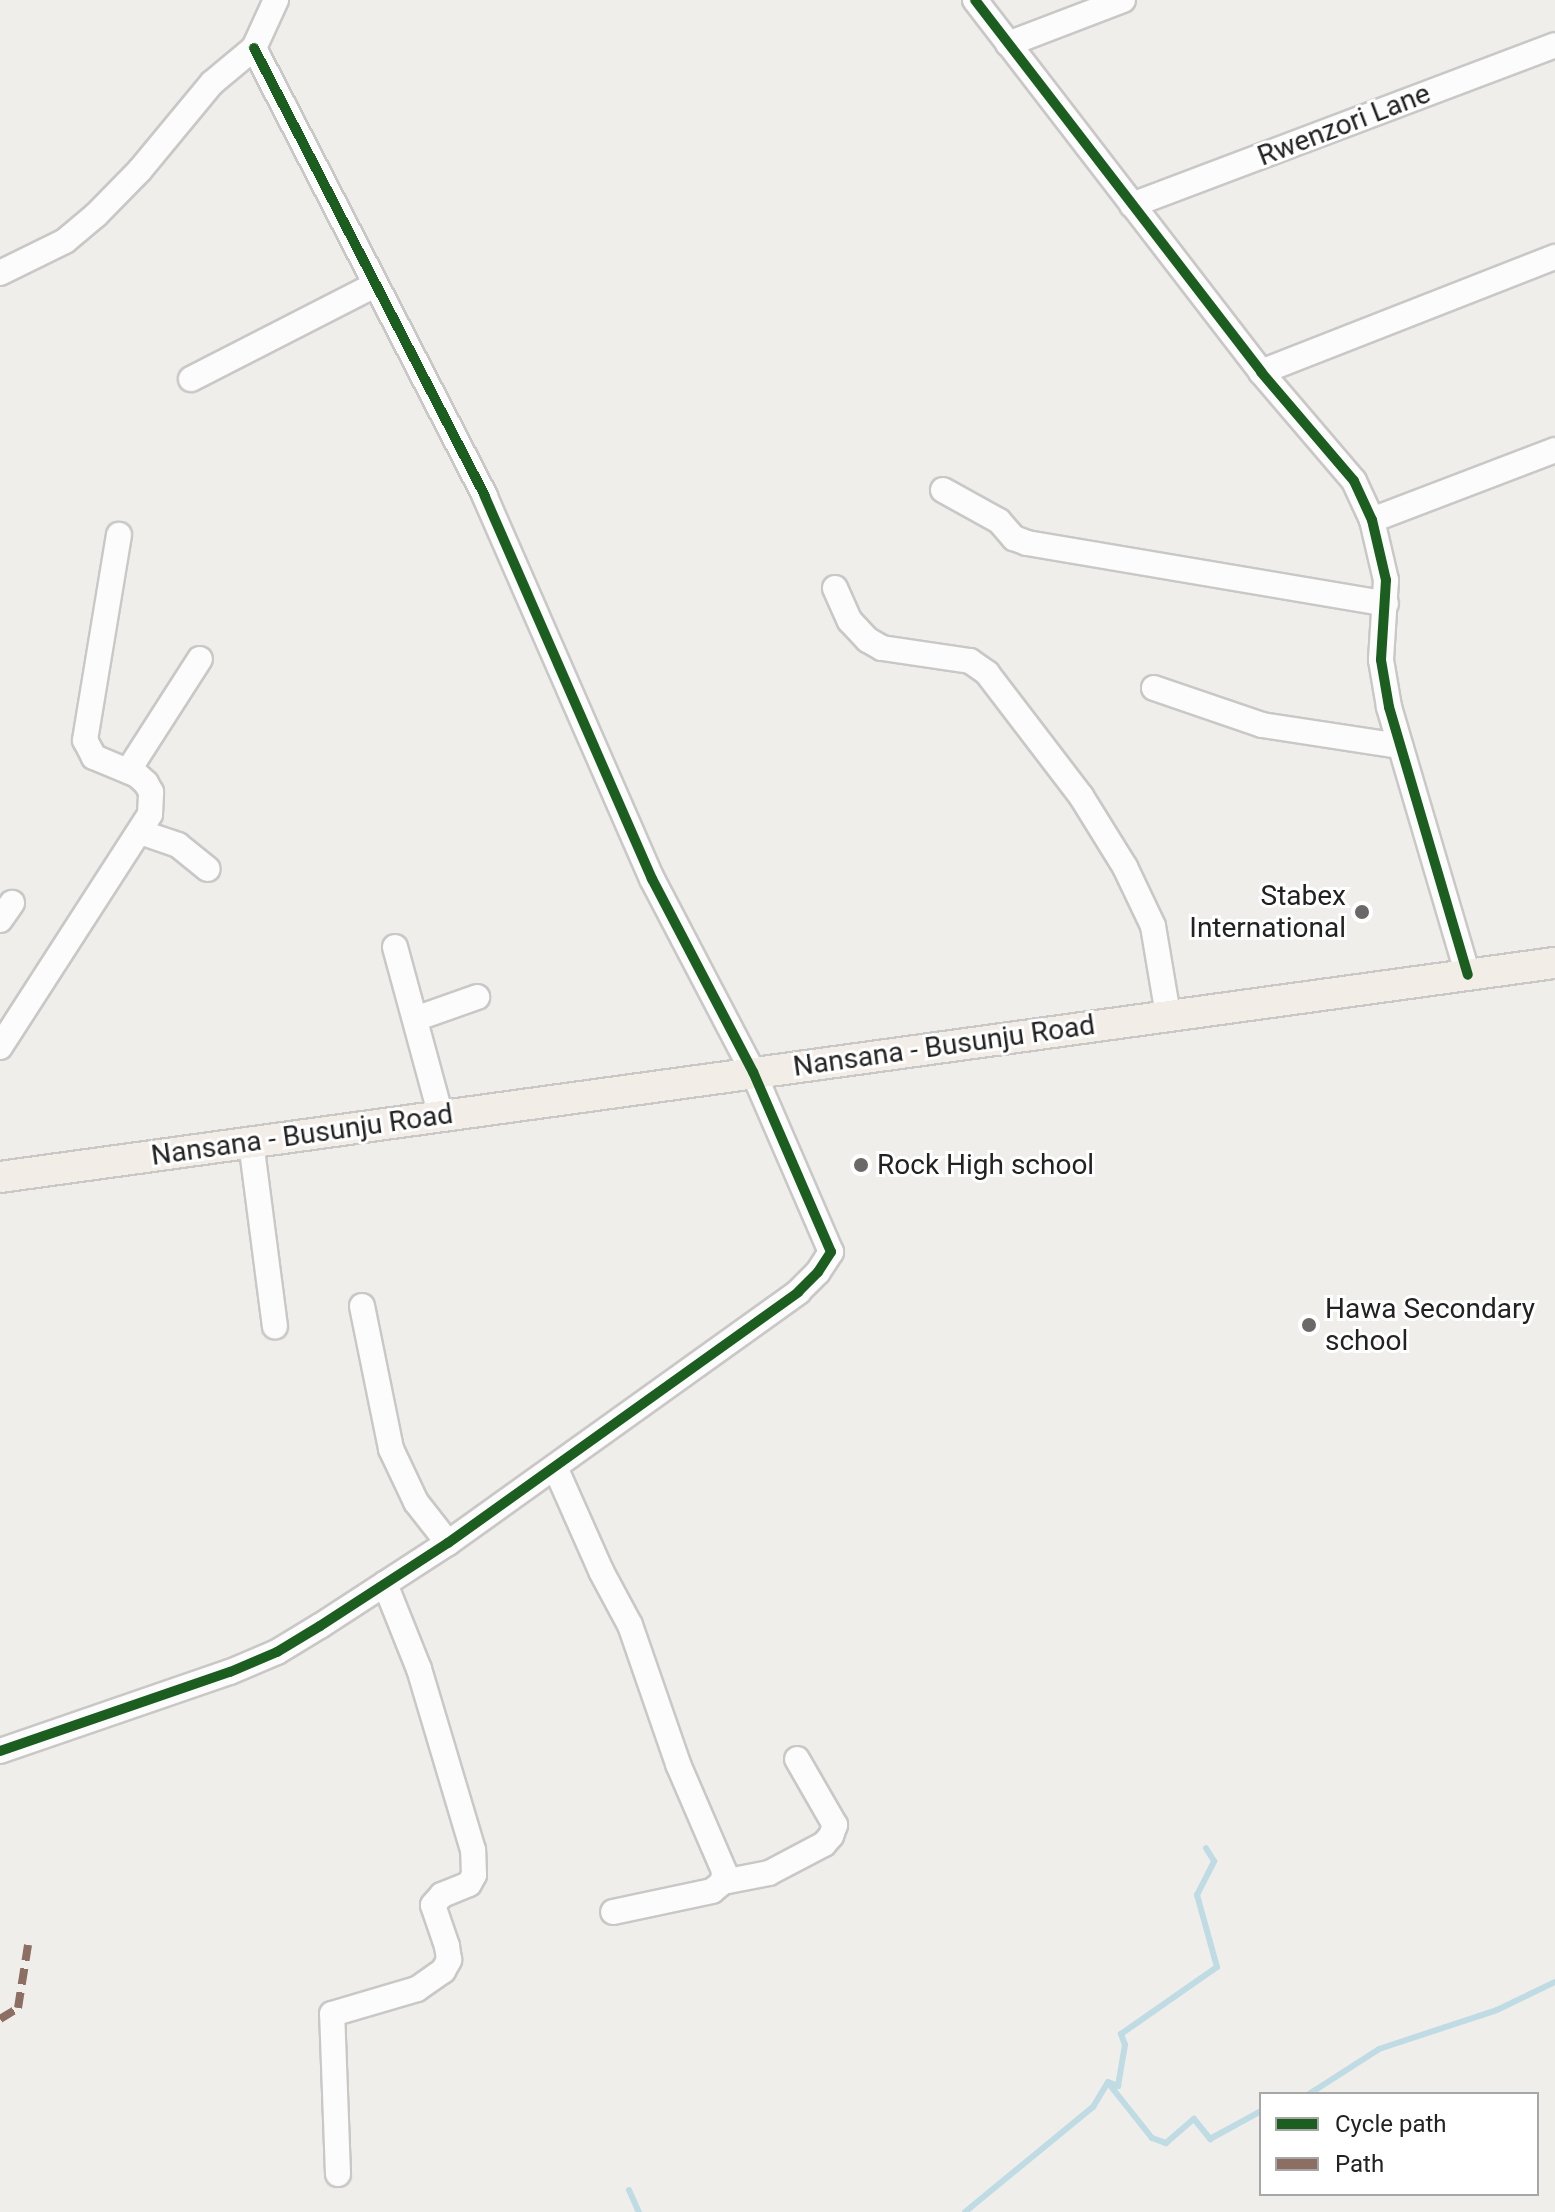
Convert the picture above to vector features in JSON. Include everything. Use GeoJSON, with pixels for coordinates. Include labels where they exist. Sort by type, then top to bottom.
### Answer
{"type":"FeatureCollection","features":[{"type":"Feature","properties":{"kind":"main road","name":"Nansana - Busunju Road"},"geometry":{"type":"LineString","coordinates":[[0,1177],[1555,963]]}},
{"type":"Feature","properties":{"kind":"street"},"geometry":{"type":"LineString","coordinates":[[975,0],[1261,372],[1354,481],[1372,520],[1386,580],[1381,660],[1400,746],[1468,975]]}},
{"type":"Feature","properties":{"kind":"street"},"geometry":{"type":"LineString","coordinates":[[1008,44],[1123,0]]}},
{"type":"Feature","properties":{"kind":"street"},"geometry":{"type":"LineString","coordinates":[[0,273],[65,241],[96,215],[140,170],[212,83],[254,48],[273,2]]}},
{"type":"Feature","properties":{"kind":"street","name":"Rwenzori Lane"},"geometry":{"type":"LineString","coordinates":[[1132,205],[1555,45]]}},
{"type":"Feature","properties":{"kind":"street"},"geometry":{"type":"LineString","coordinates":[[0,1751],[230,1672],[277,1652],[448,1543],[798,1292],[818,1272],[831,1252],[753,1072],[652,879],[485,496],[254,48]]}},
{"type":"Feature","properties":{"kind":"street"},"geometry":{"type":"LineString","coordinates":[[1261,372],[1555,257]]}},
{"type":"Feature","properties":{"kind":"street"},"geometry":{"type":"LineString","coordinates":[[191,379],[375,285]]}},
{"type":"Feature","properties":{"kind":"street"},"geometry":{"type":"LineString","coordinates":[[1372,520],[1555,450]]}},
{"type":"Feature","properties":{"kind":"street"},"geometry":{"type":"LineString","coordinates":[[943,490],[999,521],[1014,538],[1027,543],[1386,604]]}},
{"type":"Feature","properties":{"kind":"street"},"geometry":{"type":"LineString","coordinates":[[0,1047],[150,814],[151,792],[137,775],[94,757],[85,740],[119,535]]}},
{"type":"Feature","properties":{"kind":"street"},"geometry":{"type":"LineString","coordinates":[[835,588],[850,621],[882,648],[970,661],[987,673],[1081,796],[1125,867],[1153,926],[1168,1015]]}},
{"type":"Feature","properties":{"kind":"street"},"geometry":{"type":"LineString","coordinates":[[128,771],[200,659]]}},
{"type":"Feature","properties":{"kind":"street"},"geometry":{"type":"LineString","coordinates":[[1154,688],[1262,725],[1400,746]]}},
{"type":"Feature","properties":{"kind":"street"},"geometry":{"type":"LineString","coordinates":[[140,832],[178,845],[208,869]]}},
{"type":"Feature","properties":{"kind":"street"},"geometry":{"type":"LineString","coordinates":[[395,947],[441,1116]]}},
{"type":"Feature","properties":{"kind":"street"},"geometry":{"type":"LineString","coordinates":[[415,1019],[477,997]]}},
{"type":"Feature","properties":{"kind":"street"},"geometry":{"type":"LineString","coordinates":[[251,1142],[275,1326]]}},
{"type":"Feature","properties":{"kind":"street"},"geometry":{"type":"LineString","coordinates":[[362,1306],[391,1449],[416,1502],[448,1543]]}},
{"type":"Feature","properties":{"kind":"street"},"geometry":{"type":"LineString","coordinates":[[555,1467],[641,1652],[678,1764],[724,1871],[723,1882]]}},
{"type":"Feature","properties":{"kind":"street"},"geometry":{"type":"LineString","coordinates":[[338,2174],[332,2014],[417,1989],[443,1971],[449,1960],[447,1946],[433,1905],[442,1895],[469,1884],[474,1875],[473,1850],[419,1669],[385,1584]]}},
{"type":"Feature","properties":{"kind":"street"},"geometry":{"type":"LineString","coordinates":[[613,1912],[712,1891],[723,1882],[769,1873],[824,1844],[835,1825],[797,1759]]}},
{"type":"Feature","properties":{"kind":"waterway"},"geometry":{"type":"LineString","coordinates":[[965,2212],[1093,2107],[1108,2082],[1118,2086],[1125,2045],[1121,2034],[1217,1967],[1197,1895],[1214,1861],[1206,1848]]}},
{"type":"Feature","properties":{"kind":"waterway"},"geometry":{"type":"LineString","coordinates":[[1312,2092],[1379,2049],[1497,2010],[1555,1982]]}},
{"type":"Feature","properties":{"kind":"waterway"},"geometry":{"type":"LineString","coordinates":[[1109,2084],[1152,2138],[1166,2143],[1194,2119],[1210,2139],[1259,2112]]}},
{"type":"Feature","properties":{"kind":"waterway"},"geometry":{"type":"LineString","coordinates":[[629,2190],[639,2212]]}},
{"type":"Feature","properties":{"kind":"marked path"},"geometry":{"type":"LineString","coordinates":[[0,2019],[18,2008],[28,1945]]}},
{"type":"Feature","properties":{"kind":"cycle path"},"geometry":{"type":"LineString","coordinates":[[975,0],[1261,372],[1354,481],[1372,520],[1386,580],[1381,660],[1389,707],[1468,975]]}},
{"type":"Feature","properties":{"kind":"cycle path"},"geometry":{"type":"LineString","coordinates":[[0,1751],[230,1672],[277,1652],[448,1543],[798,1292],[818,1272],[831,1252],[753,1072],[652,879],[485,496],[254,48]]}},
{"type":"Feature","properties":{"kind":"place","name":"Stabex International"},"geometry":{"type":"Point","coordinates":[1362,912]}},
{"type":"Feature","properties":{"kind":"place","name":"Rock High school"},"geometry":{"type":"Point","coordinates":[861,1165]}},
{"type":"Feature","properties":{"kind":"place","name":"Hawa Secondary school"},"geometry":{"type":"Point","coordinates":[1309,1325]}}]}
